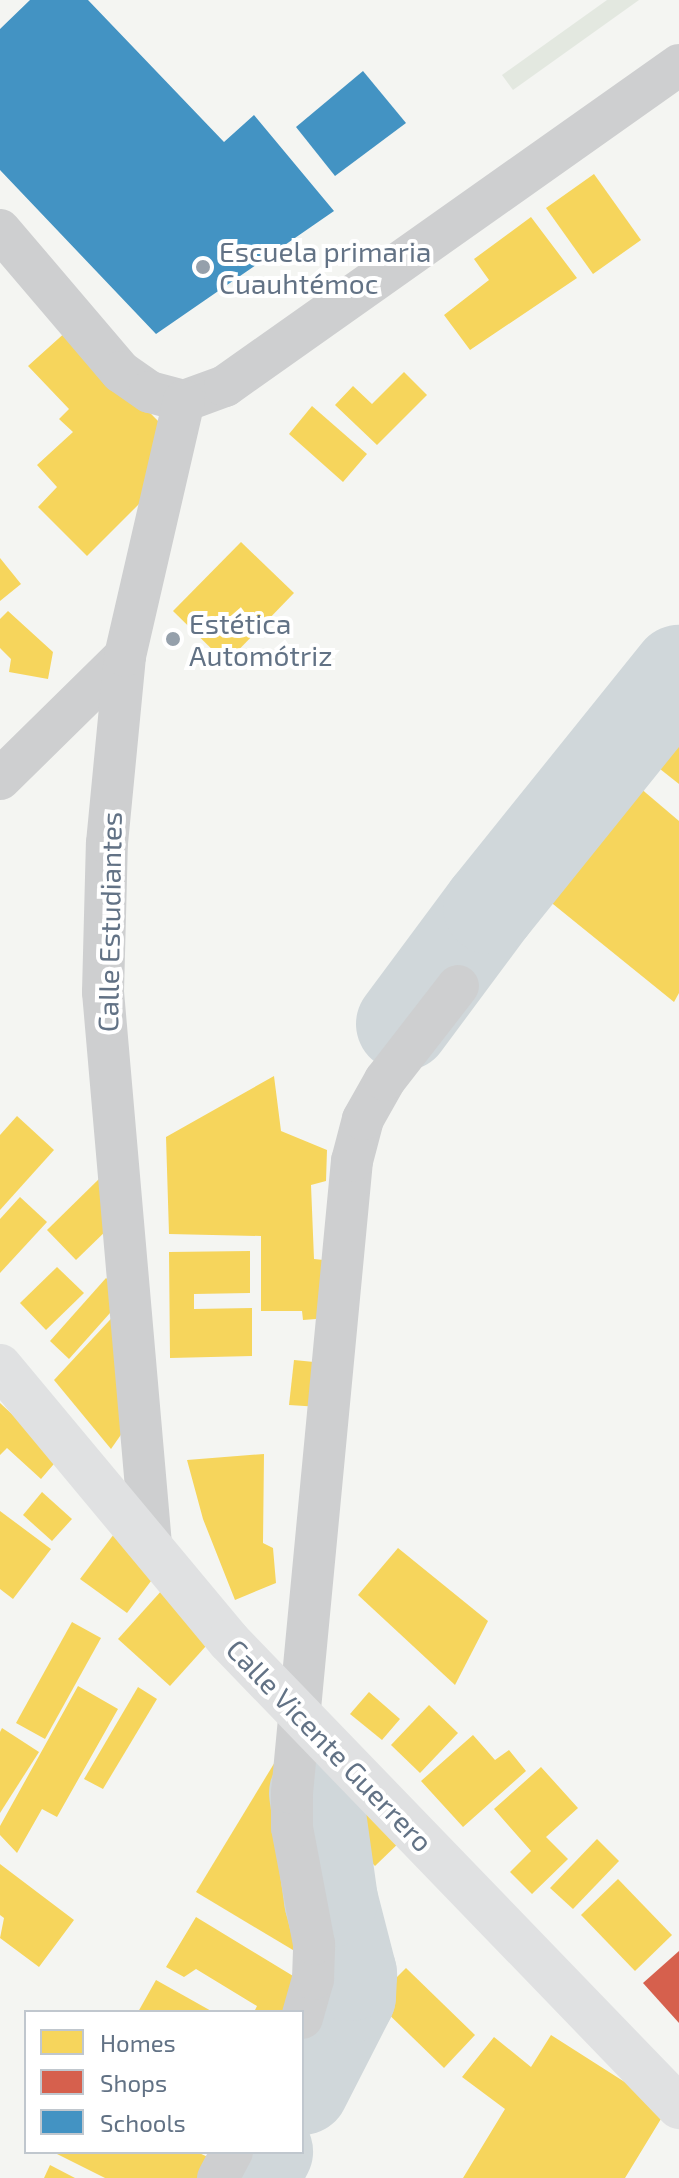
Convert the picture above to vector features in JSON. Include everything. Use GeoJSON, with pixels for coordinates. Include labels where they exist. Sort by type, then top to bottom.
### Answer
{"type":"FeatureCollection","features":[{"type":"Feature","properties":{"kind":"main road","name":"Calle Vicente Guerrero"},"geometry":{"type":"LineString","coordinates":[[0,1366],[229,1641],[679,2107]]}},
{"type":"Feature","properties":{"kind":"street"},"geometry":{"type":"LineString","coordinates":[[5,245],[121,372],[150,392],[184,401],[225,386],[679,65]]}},
{"type":"Feature","properties":{"kind":"street","name":"Calle Estudiantes"},"geometry":{"type":"LineString","coordinates":[[151,1545],[103,992],[107,843],[125,656],[184,401]]}},
{"type":"Feature","properties":{"kind":"street"},"geometry":{"type":"LineString","coordinates":[[0,779],[125,656]]}},
{"type":"Feature","properties":{"kind":"street"},"geometry":{"type":"LineString","coordinates":[[304,2011],[313,1979],[314,1956],[292,1828],[352,1161],[363,1119],[385,1080],[458,986]]}},
{"type":"Feature","properties":{"kind":"street"},"geometry":{"type":"LineString","coordinates":[[218,2178],[231,2154]]}},
{"type":"Feature","properties":{"kind":"shaded area"},"geometry":{"type":"Polygon","coordinates":[[[607,0],[639,0],[513,90],[502,75],[607,0]]]}},
{"type":"Feature","properties":{"kind":"building: Homes"},"geometry":{"type":"Polygon","coordinates":[[[594,174],[641,240],[593,274],[546,208],[594,174]]]}},
{"type":"Feature","properties":{"kind":"building: Homes"},"geometry":{"type":"Polygon","coordinates":[[[531,217],[577,278],[470,350],[444,315],[489,280],[474,259],[531,217]]]}},
{"type":"Feature","properties":{"kind":"building: Homes"},"geometry":{"type":"Polygon","coordinates":[[[68,330],[161,424],[147,496],[87,556],[38,507],[57,487],[37,465],[73,432],[59,419],[69,409],[28,366],[68,330]]]}},
{"type":"Feature","properties":{"kind":"building: Homes"},"geometry":{"type":"Polygon","coordinates":[[[404,372],[427,395],[377,445],[335,405],[353,386],[372,404],[404,372]]]}},
{"type":"Feature","properties":{"kind":"building: Homes"},"geometry":{"type":"Polygon","coordinates":[[[312,406],[367,454],[343,482],[289,434],[312,406]]]}},
{"type":"Feature","properties":{"kind":"building: Homes"},"geometry":{"type":"Polygon","coordinates":[[[241,542],[294,593],[226,663],[173,611],[241,542]]]}},
{"type":"Feature","properties":{"kind":"building: Homes"},"geometry":{"type":"Polygon","coordinates":[[[0,558],[21,584],[0,601],[0,558]]]}},
{"type":"Feature","properties":{"kind":"building: Homes"},"geometry":{"type":"Polygon","coordinates":[[[8,611],[53,652],[48,679],[9,672],[11,659],[0,648],[0,619],[8,611]]]}},
{"type":"Feature","properties":{"kind":"building: Homes"},"geometry":{"type":"Polygon","coordinates":[[[679,695],[679,784],[636,750],[679,695]]]}},
{"type":"Feature","properties":{"kind":"building: Homes"},"geometry":{"type":"Polygon","coordinates":[[[626,776],[679,821],[679,993],[674,1002],[527,883],[626,776]]]}},
{"type":"Feature","properties":{"kind":"building: Homes"},"geometry":{"type":"Polygon","coordinates":[[[274,1076],[281,1131],[327,1150],[326,1181],[311,1185],[314,1259],[333,1261],[329,1318],[303,1320],[302,1311],[261,1311],[261,1236],[169,1234],[166,1137],[274,1076]]]}},
{"type":"Feature","properties":{"kind":"building: Homes"},"geometry":{"type":"Polygon","coordinates":[[[17,1116],[54,1150],[0,1210],[0,1135],[17,1116]]]}},
{"type":"Feature","properties":{"kind":"building: Homes"},"geometry":{"type":"Polygon","coordinates":[[[102,1176],[113,1224],[76,1260],[47,1230],[102,1176]]]}},
{"type":"Feature","properties":{"kind":"building: Homes"},"geometry":{"type":"Polygon","coordinates":[[[20,1197],[47,1222],[0,1273],[0,1219],[20,1197]]]}},
{"type":"Feature","properties":{"kind":"building: Homes"},"geometry":{"type":"Polygon","coordinates":[[[250,1251],[250,1293],[194,1294],[194,1309],[252,1308],[252,1356],[170,1358],[169,1252],[250,1251]]]}},
{"type":"Feature","properties":{"kind":"building: Homes"},"geometry":{"type":"Polygon","coordinates":[[[57,1267],[84,1293],[46,1330],[20,1303],[57,1267]]]}},
{"type":"Feature","properties":{"kind":"building: Homes"},"geometry":{"type":"Polygon","coordinates":[[[106,1278],[126,1295],[69,1359],[50,1341],[106,1278]]]}},
{"type":"Feature","properties":{"kind":"building: Homes"},"geometry":{"type":"Polygon","coordinates":[[[121,1308],[134,1416],[111,1449],[54,1380],[121,1308]]]}},
{"type":"Feature","properties":{"kind":"building: Homes"},"geometry":{"type":"Polygon","coordinates":[[[294,1360],[324,1363],[320,1407],[289,1405],[294,1360]]]}},
{"type":"Feature","properties":{"kind":"building: Homes"},"geometry":{"type":"Polygon","coordinates":[[[0,1403],[59,1458],[41,1479],[7,1448],[0,1455],[0,1403]]]}},
{"type":"Feature","properties":{"kind":"building: Homes"},"geometry":{"type":"Polygon","coordinates":[[[264,1454],[263,1543],[273,1548],[276,1583],[235,1600],[203,1519],[187,1460],[264,1454]]]}},
{"type":"Feature","properties":{"kind":"building: Homes"},"geometry":{"type":"Polygon","coordinates":[[[42,1492],[72,1519],[52,1541],[23,1515],[42,1492]]]}},
{"type":"Feature","properties":{"kind":"building: Homes"},"geometry":{"type":"Polygon","coordinates":[[[0,1511],[51,1549],[13,1599],[0,1589],[0,1511]]]}},
{"type":"Feature","properties":{"kind":"building: Homes"},"geometry":{"type":"Polygon","coordinates":[[[117,1530],[163,1565],[127,1613],[80,1579],[117,1530]]]}},
{"type":"Feature","properties":{"kind":"building: Homes"},"geometry":{"type":"Polygon","coordinates":[[[398,1548],[488,1621],[455,1685],[358,1595],[398,1548]]]}},
{"type":"Feature","properties":{"kind":"building: Homes"},"geometry":{"type":"Polygon","coordinates":[[[163,1589],[215,1636],[170,1686],[118,1639],[163,1589]]]}},
{"type":"Feature","properties":{"kind":"building: Homes"},"geometry":{"type":"Polygon","coordinates":[[[72,1622],[101,1638],[45,1739],[16,1723],[72,1622]]]}},
{"type":"Feature","properties":{"kind":"building: Homes"},"geometry":{"type":"Polygon","coordinates":[[[78,1686],[118,1709],[57,1817],[42,1809],[17,1853],[0,1835],[0,1826],[78,1686]]]}},
{"type":"Feature","properties":{"kind":"building: Homes"},"geometry":{"type":"Polygon","coordinates":[[[138,1687],[157,1699],[103,1789],[84,1779],[138,1687]]]}},
{"type":"Feature","properties":{"kind":"building: Homes"},"geometry":{"type":"Polygon","coordinates":[[[369,1692],[400,1719],[382,1740],[350,1714],[369,1692]]]}},
{"type":"Feature","properties":{"kind":"building: Homes"},"geometry":{"type":"Polygon","coordinates":[[[429,1705],[458,1733],[420,1773],[391,1745],[429,1705]]]}},
{"type":"Feature","properties":{"kind":"building: Homes"},"geometry":{"type":"Polygon","coordinates":[[[2,1728],[39,1752],[0,1813],[0,1732],[2,1728]]]}},
{"type":"Feature","properties":{"kind":"building: Homes"},"geometry":{"type":"Polygon","coordinates":[[[473,1735],[495,1760],[509,1750],[526,1771],[463,1827],[421,1781],[473,1735]]]}},
{"type":"Feature","properties":{"kind":"building: Homes"},"geometry":{"type":"Polygon","coordinates":[[[278,1757],[303,1956],[196,1892],[278,1757]]]}},
{"type":"Feature","properties":{"kind":"building: Homes"},"geometry":{"type":"Polygon","coordinates":[[[541,1767],[578,1808],[546,1837],[568,1859],[532,1894],[510,1872],[531,1851],[494,1809],[541,1767]]]}},
{"type":"Feature","properties":{"kind":"building: Homes"},"geometry":{"type":"Polygon","coordinates":[[[352,1783],[404,1838],[375,1866],[323,1812],[352,1783]]]}},
{"type":"Feature","properties":{"kind":"building: Homes"},"geometry":{"type":"Polygon","coordinates":[[[597,1839],[619,1861],[573,1909],[550,1888],[597,1839]]]}},
{"type":"Feature","properties":{"kind":"building: Homes"},"geometry":{"type":"Polygon","coordinates":[[[0,1864],[74,1920],[39,1967],[0,1938],[4,1918],[0,1915],[0,1864]]]}},
{"type":"Feature","properties":{"kind":"building: Homes"},"geometry":{"type":"Polygon","coordinates":[[[618,1879],[672,1935],[635,1971],[581,1915],[618,1879]]]}},
{"type":"Feature","properties":{"kind":"building: Homes"},"geometry":{"type":"Polygon","coordinates":[[[196,1917],[303,1982],[286,2010],[255,2010],[257,2006],[196,1969],[184,1977],[166,1967],[196,1917]]]}},
{"type":"Feature","properties":{"kind":"building: Homes"},"geometry":{"type":"Polygon","coordinates":[[[406,1968],[475,2035],[444,2068],[374,2000],[406,1968]]]}},
{"type":"Feature","properties":{"kind":"building: Homes"},"geometry":{"type":"Polygon","coordinates":[[[156,1980],[209,2010],[139,2010],[156,1980]]]}},
{"type":"Feature","properties":{"kind":"building: Homes"},"geometry":{"type":"Polygon","coordinates":[[[551,2035],[667,2109],[625,2178],[463,2178],[505,2109],[462,2077],[494,2037],[531,2067],[551,2035]]]}},
{"type":"Feature","properties":{"kind":"building: Homes"},"geometry":{"type":"Polygon","coordinates":[[[57,2154],[201,2154],[210,2158],[200,2178],[105,2178],[57,2154]]]}},
{"type":"Feature","properties":{"kind":"building: Homes"},"geometry":{"type":"Polygon","coordinates":[[[50,2165],[75,2178],[44,2178],[50,2165]]]}},
{"type":"Feature","properties":{"kind":"building: Shops"},"geometry":{"type":"Polygon","coordinates":[[[679,1951],[679,2023],[643,1983],[679,1951]]]}},
{"type":"Feature","properties":{"kind":"building: Schools"},"geometry":{"type":"Polygon","coordinates":[[[30,0],[88,0],[224,142],[254,115],[334,211],[156,334],[0,170],[0,29],[30,0]]]}},
{"type":"Feature","properties":{"kind":"building: Schools"},"geometry":{"type":"Polygon","coordinates":[[[363,71],[406,123],[335,176],[296,127],[363,71]]]}},
{"type":"Feature","properties":{"kind":"waterway"},"geometry":{"type":"LineString","coordinates":[[403,1024],[490,907],[679,672]]}},
{"type":"Feature","properties":{"kind":"waterway"},"geometry":{"type":"LineString","coordinates":[[304,2084],[349,1996],[350,1974],[331,1900],[316,1793]]}},
{"type":"Feature","properties":{"kind":"waterway"},"geometry":{"type":"LineString","coordinates":[[252,2178],[265,2154]]}},
{"type":"Feature","properties":{"kind":"place","name":"Escuela primaria Cuauhtémoc"},"geometry":{"type":"Point","coordinates":[203,267]}},
{"type":"Feature","properties":{"kind":"place","name":"Estética Automótriz"},"geometry":{"type":"Point","coordinates":[173,639]}}]}
